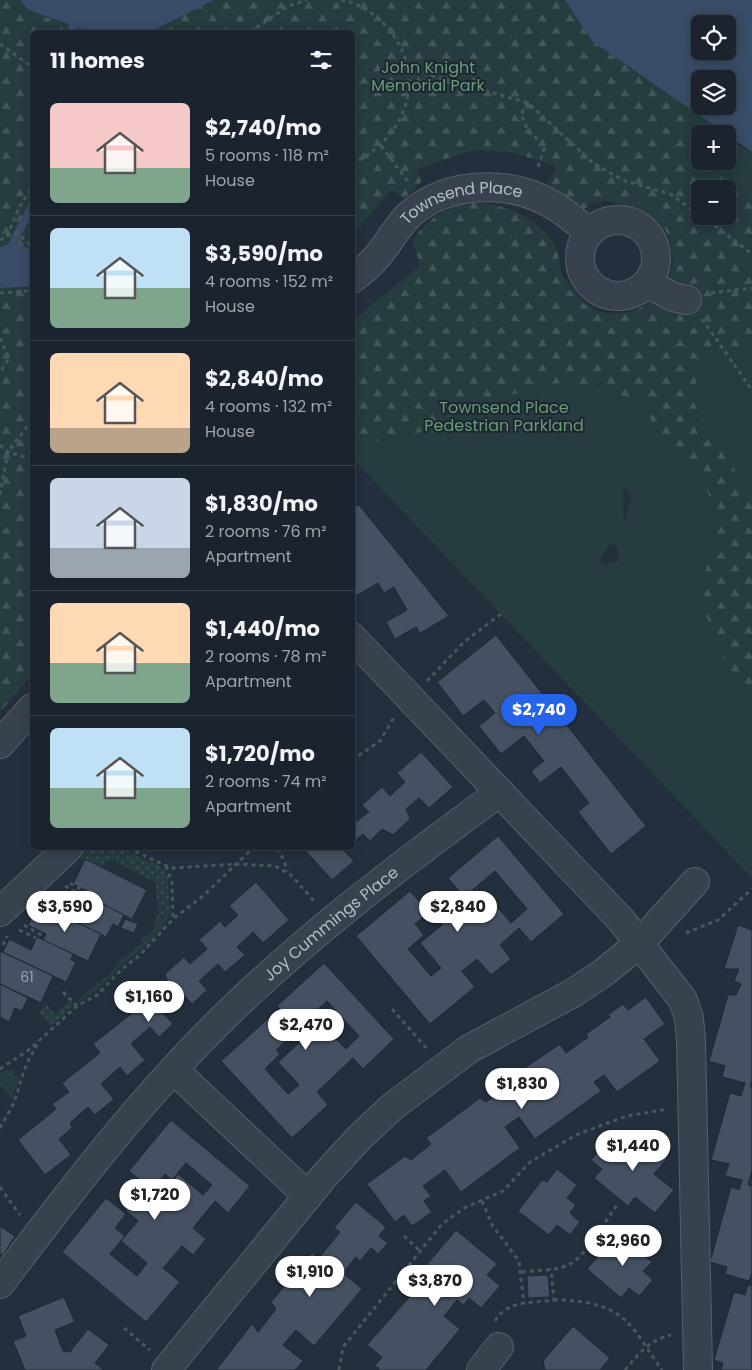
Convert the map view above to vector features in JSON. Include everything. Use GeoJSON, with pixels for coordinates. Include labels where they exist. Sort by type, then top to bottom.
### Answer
{"type":"FeatureCollection","features":[{"type":"Feature","properties":{"kind":"street","name":"Townsend Place"},"geometry":{"type":"LineString","coordinates":[[355,277],[375,260],[408,216],[425,204],[449,192],[483,186],[536,197],[553,205],[589,232]]}},
{"type":"Feature","properties":{"kind":"street"},"geometry":{"type":"LineString","coordinates":[[612,220],[626,220],[638,225],[651,239],[656,258],[653,271],[647,283],[636,291],[623,295],[610,295],[598,290],[588,282],[581,270],[580,257],[582,243],[589,232],[600,224],[612,220]]}},
{"type":"Feature","properties":{"kind":"street"},"geometry":{"type":"LineString","coordinates":[[647,283],[673,297],[687,300]]}},
{"type":"Feature","properties":{"kind":"street"},"geometry":{"type":"LineString","coordinates":[[355,640],[621,920],[683,1000],[690,1018],[698,1370]]}},
{"type":"Feature","properties":{"kind":"street"},"geometry":{"type":"LineString","coordinates":[[0,744],[30,710]]}},
{"type":"Feature","properties":{"kind":"street","name":"Joy Cummings Place"},"geometry":{"type":"LineString","coordinates":[[0,1284],[122,1127],[220,1020],[331,920],[388,874],[500,792]]}},
{"type":"Feature","properties":{"kind":"street"},"geometry":{"type":"LineString","coordinates":[[0,912],[66,850]]}},
{"type":"Feature","properties":{"kind":"street"},"geometry":{"type":"LineString","coordinates":[[166,1370],[308,1196],[361,1136],[392,1107],[442,1067],[497,1032],[573,993],[603,974],[646,952],[695,882]]}},
{"type":"Feature","properties":{"kind":"street"},"geometry":{"type":"LineString","coordinates":[[174,1070],[308,1196]]}},
{"type":"Feature","properties":{"kind":"street"},"geometry":{"type":"LineString","coordinates":[[481,1370],[499,1347]]}},
{"type":"Feature","properties":{"kind":"path"},"geometry":{"type":"LineString","coordinates":[[253,30],[288,6],[307,0]]}},
{"type":"Feature","properties":{"kind":"path"},"geometry":{"type":"LineString","coordinates":[[342,0],[349,1],[376,16],[397,39],[408,68],[409,89],[405,108],[397,126],[381,146],[370,155],[355,162]]}},
{"type":"Feature","properties":{"kind":"path"},"geometry":{"type":"LineString","coordinates":[[258,30],[262,24]]}},
{"type":"Feature","properties":{"kind":"path"},"geometry":{"type":"LineString","coordinates":[[0,44],[30,66]]}},
{"type":"Feature","properties":{"kind":"path"},"geometry":{"type":"LineString","coordinates":[[408,68],[528,103],[594,164],[625,181],[670,194],[691,209]]}},
{"type":"Feature","properties":{"kind":"path"},"geometry":{"type":"LineString","coordinates":[[528,103],[521,114],[523,123],[528,131],[545,146]]}},
{"type":"Feature","properties":{"kind":"path"},"geometry":{"type":"LineString","coordinates":[[381,146],[425,204]]}},
{"type":"Feature","properties":{"kind":"path"},"geometry":{"type":"LineString","coordinates":[[7,236],[18,210],[30,190]]}},
{"type":"Feature","properties":{"kind":"path"},"geometry":{"type":"LineString","coordinates":[[713,225],[752,254]]}},
{"type":"Feature","properties":{"kind":"path"},"geometry":{"type":"LineString","coordinates":[[0,240],[17,233],[30,244]]}},
{"type":"Feature","properties":{"kind":"path"},"geometry":{"type":"LineString","coordinates":[[752,288],[718,291],[687,300],[752,390]]}},
{"type":"Feature","properties":{"kind":"path"},"geometry":{"type":"LineString","coordinates":[[0,293],[30,290]]}},
{"type":"Feature","properties":{"kind":"path"},"geometry":{"type":"LineString","coordinates":[[0,338],[9,358],[0,373]]}},
{"type":"Feature","properties":{"kind":"path"},"geometry":{"type":"LineString","coordinates":[[0,495],[8,452],[30,423]]}},
{"type":"Feature","properties":{"kind":"path"},"geometry":{"type":"LineString","coordinates":[[0,445],[8,452],[30,458]]}},
{"type":"Feature","properties":{"kind":"path"},"geometry":{"type":"LineString","coordinates":[[132,850],[166,866],[179,868],[237,864],[269,865],[289,873]]}},
{"type":"Feature","properties":{"kind":"path"},"geometry":{"type":"LineString","coordinates":[[0,1070],[40,1040],[77,1006],[105,987],[173,919],[202,896],[251,850]]}},
{"type":"Feature","properties":{"kind":"path"},"geometry":{"type":"LineString","coordinates":[[279,850],[284,866],[289,873],[331,920]]}},
{"type":"Feature","properties":{"kind":"path"},"geometry":{"type":"LineString","coordinates":[[166,866],[170,871],[172,882],[173,919]]}},
{"type":"Feature","properties":{"kind":"path"},"geometry":{"type":"LineString","coordinates":[[73,876],[69,883],[90,895]]}},
{"type":"Feature","properties":{"kind":"path"},"geometry":{"type":"LineString","coordinates":[[646,952],[685,933],[718,920],[752,889]]}},
{"type":"Feature","properties":{"kind":"path"},"geometry":{"type":"LineString","coordinates":[[27,918],[24,925],[45,936]]}},
{"type":"Feature","properties":{"kind":"path"},"geometry":{"type":"LineString","coordinates":[[64,992],[77,1006]]}},
{"type":"Feature","properties":{"kind":"path"},"geometry":{"type":"LineString","coordinates":[[392,1009],[442,1067]]}},
{"type":"Feature","properties":{"kind":"path"},"geometry":{"type":"LineString","coordinates":[[0,1128],[18,1093],[26,1065],[40,1040]]}},
{"type":"Feature","properties":{"kind":"path"},"geometry":{"type":"LineString","coordinates":[[339,1370],[343,1347],[442,1224],[464,1208],[503,1191],[530,1162],[552,1148],[578,1134],[627,1116],[671,1109],[670,1100]]}},
{"type":"Feature","properties":{"kind":"path"},"geometry":{"type":"LineString","coordinates":[[0,1187],[23,1220],[39,1234]]}},
{"type":"Feature","properties":{"kind":"path"},"geometry":{"type":"LineString","coordinates":[[482,1201],[492,1224],[519,1260],[522,1272],[524,1304]]}},
{"type":"Feature","properties":{"kind":"path"},"geometry":{"type":"LineString","coordinates":[[522,1272],[568,1266],[577,1260],[617,1205]]}},
{"type":"Feature","properties":{"kind":"path"},"geometry":{"type":"LineString","coordinates":[[404,1236],[421,1252]]}},
{"type":"Feature","properties":{"kind":"path"},"geometry":{"type":"LineString","coordinates":[[551,1269],[554,1300]]}},
{"type":"Feature","properties":{"kind":"path"},"geometry":{"type":"LineString","coordinates":[[512,1305],[554,1300],[588,1303],[612,1312],[630,1326],[662,1370]]}},
{"type":"Feature","properties":{"kind":"path"},"geometry":{"type":"LineString","coordinates":[[625,1370],[645,1348],[659,1338],[677,1333]]}},
{"type":"Feature","properties":{"kind":"green space"},"geometry":{"type":"Polygon","coordinates":[[[0,0],[20,0],[28,11],[85,30],[30,30],[30,677],[0,712],[0,0]]]}},
{"type":"Feature","properties":{"kind":"green space","name":"John Knight Memorial Park"},"geometry":{"type":"Polygon","coordinates":[[[214,0],[565,0],[592,41],[691,111],[691,115],[699,117],[703,125],[691,125],[691,170],[726,170],[732,180],[691,180],[691,225],[736,225],[736,185],[752,206],[752,236],[740,257],[752,281],[752,349],[699,351],[694,403],[724,455],[752,493],[752,686],[737,688],[698,597],[720,521],[701,475],[660,440],[642,400],[558,383],[487,401],[421,432],[355,446],[355,321],[379,303],[420,265],[412,240],[433,218],[462,204],[476,203],[491,204],[520,214],[533,222],[553,242],[558,253],[564,281],[572,293],[588,307],[607,313],[618,314],[635,310],[645,305],[662,290],[671,272],[672,252],[667,233],[656,216],[641,204],[621,199],[597,203],[582,210],[545,187],[558,166],[510,152],[473,150],[417,169],[422,181],[404,199],[392,189],[355,232],[355,30],[154,30],[214,0]]]}},
{"type":"Feature","properties":{"kind":"green space","name":"Townsend Place Pedestrian Parkland"},"geometry":{"type":"Polygon","coordinates":[[[226,0],[586,0],[691,98],[691,115],[704,115],[711,125],[691,125],[691,170],[736,170],[736,143],[752,153],[752,878],[355,461],[355,320],[384,294],[433,258],[485,224],[558,271],[582,300],[595,310],[608,315],[634,315],[670,286],[675,253],[670,238],[659,223],[641,211],[603,199],[355,34],[355,30],[154,30],[226,0]],[[623,489],[623,517],[626,520],[631,496],[627,489],[623,489]],[[613,544],[609,545],[600,560],[602,564],[618,562],[618,550],[613,544]]]}},
{"type":"Feature","properties":{"kind":"green space"},"geometry":{"type":"Polygon","coordinates":[[[83,850],[125,850],[164,868],[168,878],[170,913],[162,917],[157,924],[154,922],[159,914],[155,882],[114,861],[106,861],[101,867],[76,857],[83,850]]]}},
{"type":"Feature","properties":{"kind":"green space"},"geometry":{"type":"Polygon","coordinates":[[[171,909],[163,927],[150,942],[120,967],[96,991],[78,1003],[76,1001],[96,985],[97,980],[99,983],[109,974],[120,958],[123,959],[142,942],[141,939],[152,931],[156,923],[171,909]]]}},
{"type":"Feature","properties":{"kind":"green space"},"geometry":{"type":"Polygon","coordinates":[[[70,1001],[73,1006],[54,1024],[50,1025],[40,1014],[45,1003],[55,1014],[70,1001]]]}},
{"type":"Feature","properties":{"kind":"green space"},"geometry":{"type":"Polygon","coordinates":[[[12,1068],[15,1072],[13,1075],[16,1077],[18,1074],[20,1077],[12,1099],[0,1085],[0,1073],[12,1068]]]}},
{"type":"Feature","properties":{"kind":"water"},"geometry":{"type":"Polygon","coordinates":[[[20,0],[214,0],[154,30],[85,30],[28,10],[20,0]]]}},
{"type":"Feature","properties":{"kind":"water"},"geometry":{"type":"Polygon","coordinates":[[[565,0],[752,0],[752,152],[736,141],[736,125],[713,125],[699,115],[736,115],[736,70],[691,70],[691,110],[592,41],[565,0]]]}},
{"type":"Feature","properties":{"kind":"water"},"geometry":{"type":"Polygon","coordinates":[[[13,243],[30,249],[30,286],[0,288],[0,247],[13,243]]]}},
{"type":"Feature","properties":{"kind":"building"},"geometry":{"type":"Polygon","coordinates":[[[359,505],[449,616],[420,633],[416,627],[395,639],[386,622],[407,610],[394,587],[384,593],[378,583],[355,596],[355,506],[359,505]]]}},
{"type":"Feature","properties":{"kind":"building"},"geometry":{"type":"Polygon","coordinates":[[[496,635],[646,826],[611,854],[578,812],[589,803],[561,767],[540,783],[531,771],[544,761],[524,736],[501,754],[479,726],[495,713],[484,700],[463,716],[437,682],[496,635]]]}},
{"type":"Feature","properties":{"kind":"building"},"geometry":{"type":"Polygon","coordinates":[[[421,752],[453,787],[429,808],[419,798],[406,809],[410,819],[393,835],[382,829],[370,841],[363,834],[355,841],[355,823],[369,812],[362,805],[382,787],[390,796],[405,782],[397,773],[421,752]]]}},
{"type":"Feature","properties":{"kind":"building"},"geometry":{"type":"Polygon","coordinates":[[[498,836],[564,914],[531,942],[519,928],[500,945],[511,959],[491,975],[477,959],[462,971],[475,987],[430,1024],[356,936],[410,891],[429,912],[415,924],[424,935],[408,949],[431,976],[441,968],[420,943],[442,925],[435,918],[456,900],[473,920],[494,903],[511,923],[527,909],[495,871],[464,897],[448,878],[498,836]]]}},
{"type":"Feature","properties":{"kind":"building"},"geometry":{"type":"Polygon","coordinates":[[[305,850],[345,850],[354,861],[332,880],[305,850]]]}},
{"type":"Feature","properties":{"kind":"building"},"geometry":{"type":"Polygon","coordinates":[[[85,859],[147,890],[132,919],[89,898],[91,893],[73,884],[85,859]]]}},
{"type":"Feature","properties":{"kind":"building"},"geometry":{"type":"Polygon","coordinates":[[[256,882],[289,920],[263,943],[253,932],[237,947],[245,955],[225,972],[218,964],[199,981],[207,990],[192,1004],[185,996],[164,1014],[173,1024],[159,1037],[150,1027],[131,1044],[145,1060],[127,1076],[120,1067],[101,1084],[114,1099],[95,1115],[88,1107],[70,1123],[72,1128],[59,1139],[71,1155],[45,1175],[18,1140],[56,1109],[52,1104],[69,1092],[62,1083],[100,1053],[93,1044],[131,1014],[125,1008],[150,988],[154,993],[168,982],[165,974],[184,957],[190,964],[207,949],[199,940],[220,921],[225,927],[238,915],[229,906],[256,882]]]}},
{"type":"Feature","properties":{"kind":"building"},"geometry":{"type":"Polygon","coordinates":[[[83,894],[124,915],[118,927],[113,924],[106,937],[50,909],[56,898],[76,907],[83,894]]]}},
{"type":"Feature","properties":{"kind":"building"},"geometry":{"type":"Polygon","coordinates":[[[39,904],[101,934],[88,961],[43,940],[46,934],[28,925],[39,904]]]}},
{"type":"Feature","properties":{"kind":"building"},"geometry":{"type":"Polygon","coordinates":[[[125,919],[138,924],[134,933],[121,928],[125,919]]]}},
{"type":"Feature","properties":{"kind":"building"},"geometry":{"type":"Polygon","coordinates":[[[738,925],[752,930],[752,1080],[750,1087],[752,1087],[752,1170],[748,1185],[752,1186],[752,1273],[748,1285],[752,1286],[752,1370],[721,1370],[723,1363],[714,1360],[734,1292],[745,1295],[749,1281],[725,1274],[727,1267],[710,1262],[731,1187],[739,1190],[742,1180],[725,1176],[729,1164],[711,1160],[730,1093],[741,1096],[745,1083],[722,1077],[725,1066],[709,1061],[728,995],[736,995],[741,984],[734,981],[739,969],[724,969],[738,925]]]}},
{"type":"Feature","properties":{"kind":"building"},"geometry":{"type":"Polygon","coordinates":[[[37,937],[73,954],[71,960],[76,962],[66,982],[3,952],[9,939],[31,950],[37,937]]]}},
{"type":"Feature","properties":{"kind":"building"},"geometry":{"type":"Polygon","coordinates":[[[0,951],[53,976],[41,1003],[0,984],[0,951]]]}},
{"type":"Feature","properties":{"kind":"building"},"geometry":{"type":"Polygon","coordinates":[[[324,963],[394,1039],[363,1069],[353,1058],[317,1092],[328,1105],[292,1138],[221,1061],[270,1017],[289,1038],[276,1050],[280,1054],[265,1069],[288,1094],[299,1085],[278,1062],[321,1023],[346,1049],[359,1036],[327,1001],[298,1028],[277,1006],[324,963]]]}},
{"type":"Feature","properties":{"kind":"building"},"geometry":{"type":"Polygon","coordinates":[[[0,984],[28,998],[22,1011],[15,1008],[9,1022],[0,1017],[0,984]]]}},
{"type":"Feature","properties":{"kind":"building"},"geometry":{"type":"Polygon","coordinates":[[[646,997],[665,1024],[644,1039],[660,1061],[617,1092],[604,1075],[594,1082],[601,1091],[535,1139],[519,1117],[505,1127],[520,1148],[461,1192],[445,1170],[423,1186],[431,1196],[424,1201],[432,1212],[412,1226],[404,1215],[395,1222],[367,1184],[405,1156],[411,1160],[431,1144],[426,1138],[480,1098],[486,1102],[505,1089],[504,1082],[560,1044],[566,1053],[588,1037],[586,1034],[610,1017],[608,1015],[623,1004],[628,1010],[646,997]]]}},
{"type":"Feature","properties":{"kind":"building"},"geometry":{"type":"Polygon","coordinates":[[[171,1120],[250,1186],[228,1213],[215,1201],[193,1228],[206,1239],[193,1255],[182,1246],[163,1268],[180,1282],[146,1322],[62,1252],[106,1198],[126,1214],[115,1228],[125,1236],[110,1254],[137,1276],[147,1263],[121,1241],[138,1221],[125,1210],[144,1187],[158,1199],[178,1174],[203,1195],[212,1185],[186,1163],[172,1180],[165,1174],[152,1190],[129,1171],[171,1120]]]}},
{"type":"Feature","properties":{"kind":"building"},"geometry":{"type":"Polygon","coordinates":[[[632,1130],[667,1159],[654,1174],[674,1190],[655,1213],[635,1197],[628,1206],[594,1178],[602,1169],[591,1160],[607,1141],[617,1149],[632,1130]]]}},
{"type":"Feature","properties":{"kind":"building"},"geometry":{"type":"Polygon","coordinates":[[[557,1169],[577,1185],[567,1198],[576,1205],[570,1213],[580,1222],[570,1235],[557,1225],[549,1235],[518,1211],[542,1180],[547,1182],[557,1169]]]}},
{"type":"Feature","properties":{"kind":"building"},"geometry":{"type":"Polygon","coordinates":[[[356,1202],[386,1227],[379,1236],[388,1243],[378,1254],[371,1248],[360,1261],[356,1257],[343,1273],[362,1289],[314,1346],[296,1330],[283,1345],[303,1361],[295,1370],[216,1370],[252,1324],[258,1332],[276,1309],[271,1302],[312,1253],[319,1258],[340,1232],[334,1228],[356,1202]]]}},
{"type":"Feature","properties":{"kind":"building"},"geometry":{"type":"Polygon","coordinates":[[[0,1226],[15,1236],[3,1255],[0,1254],[0,1226]]]}},
{"type":"Feature","properties":{"kind":"building"},"geometry":{"type":"Polygon","coordinates":[[[456,1230],[497,1264],[487,1275],[500,1286],[481,1308],[469,1298],[464,1305],[457,1300],[444,1316],[460,1329],[426,1370],[378,1370],[379,1368],[374,1367],[382,1357],[367,1345],[412,1294],[419,1295],[434,1276],[424,1268],[456,1230]]]}},
{"type":"Feature","properties":{"kind":"building"},"geometry":{"type":"Polygon","coordinates":[[[630,1233],[647,1247],[642,1254],[652,1262],[643,1271],[653,1280],[639,1296],[629,1288],[621,1298],[587,1269],[613,1240],[619,1245],[630,1233]]]}},
{"type":"Feature","properties":{"kind":"building"},"geometry":{"type":"Polygon","coordinates":[[[548,1275],[550,1297],[528,1298],[527,1276],[548,1275]]]}},
{"type":"Feature","properties":{"kind":"building"},"geometry":{"type":"Polygon","coordinates":[[[64,1297],[75,1322],[55,1330],[63,1351],[70,1352],[88,1329],[109,1345],[95,1363],[104,1370],[25,1370],[13,1341],[26,1336],[18,1316],[64,1297]]]}},
{"type":"Feature","properties":{"kind":"building"},"geometry":{"type":"Polygon","coordinates":[[[573,1326],[610,1358],[600,1370],[545,1370],[543,1361],[573,1326]]]}},
{"type":"Feature","properties":{"kind":"waterway"},"geometry":{"type":"LineString","coordinates":[[72,30],[76,0]]}},
{"type":"Feature","properties":{"kind":"waterway"},"geometry":{"type":"LineString","coordinates":[[11,251],[13,243],[30,210]]}}]}
